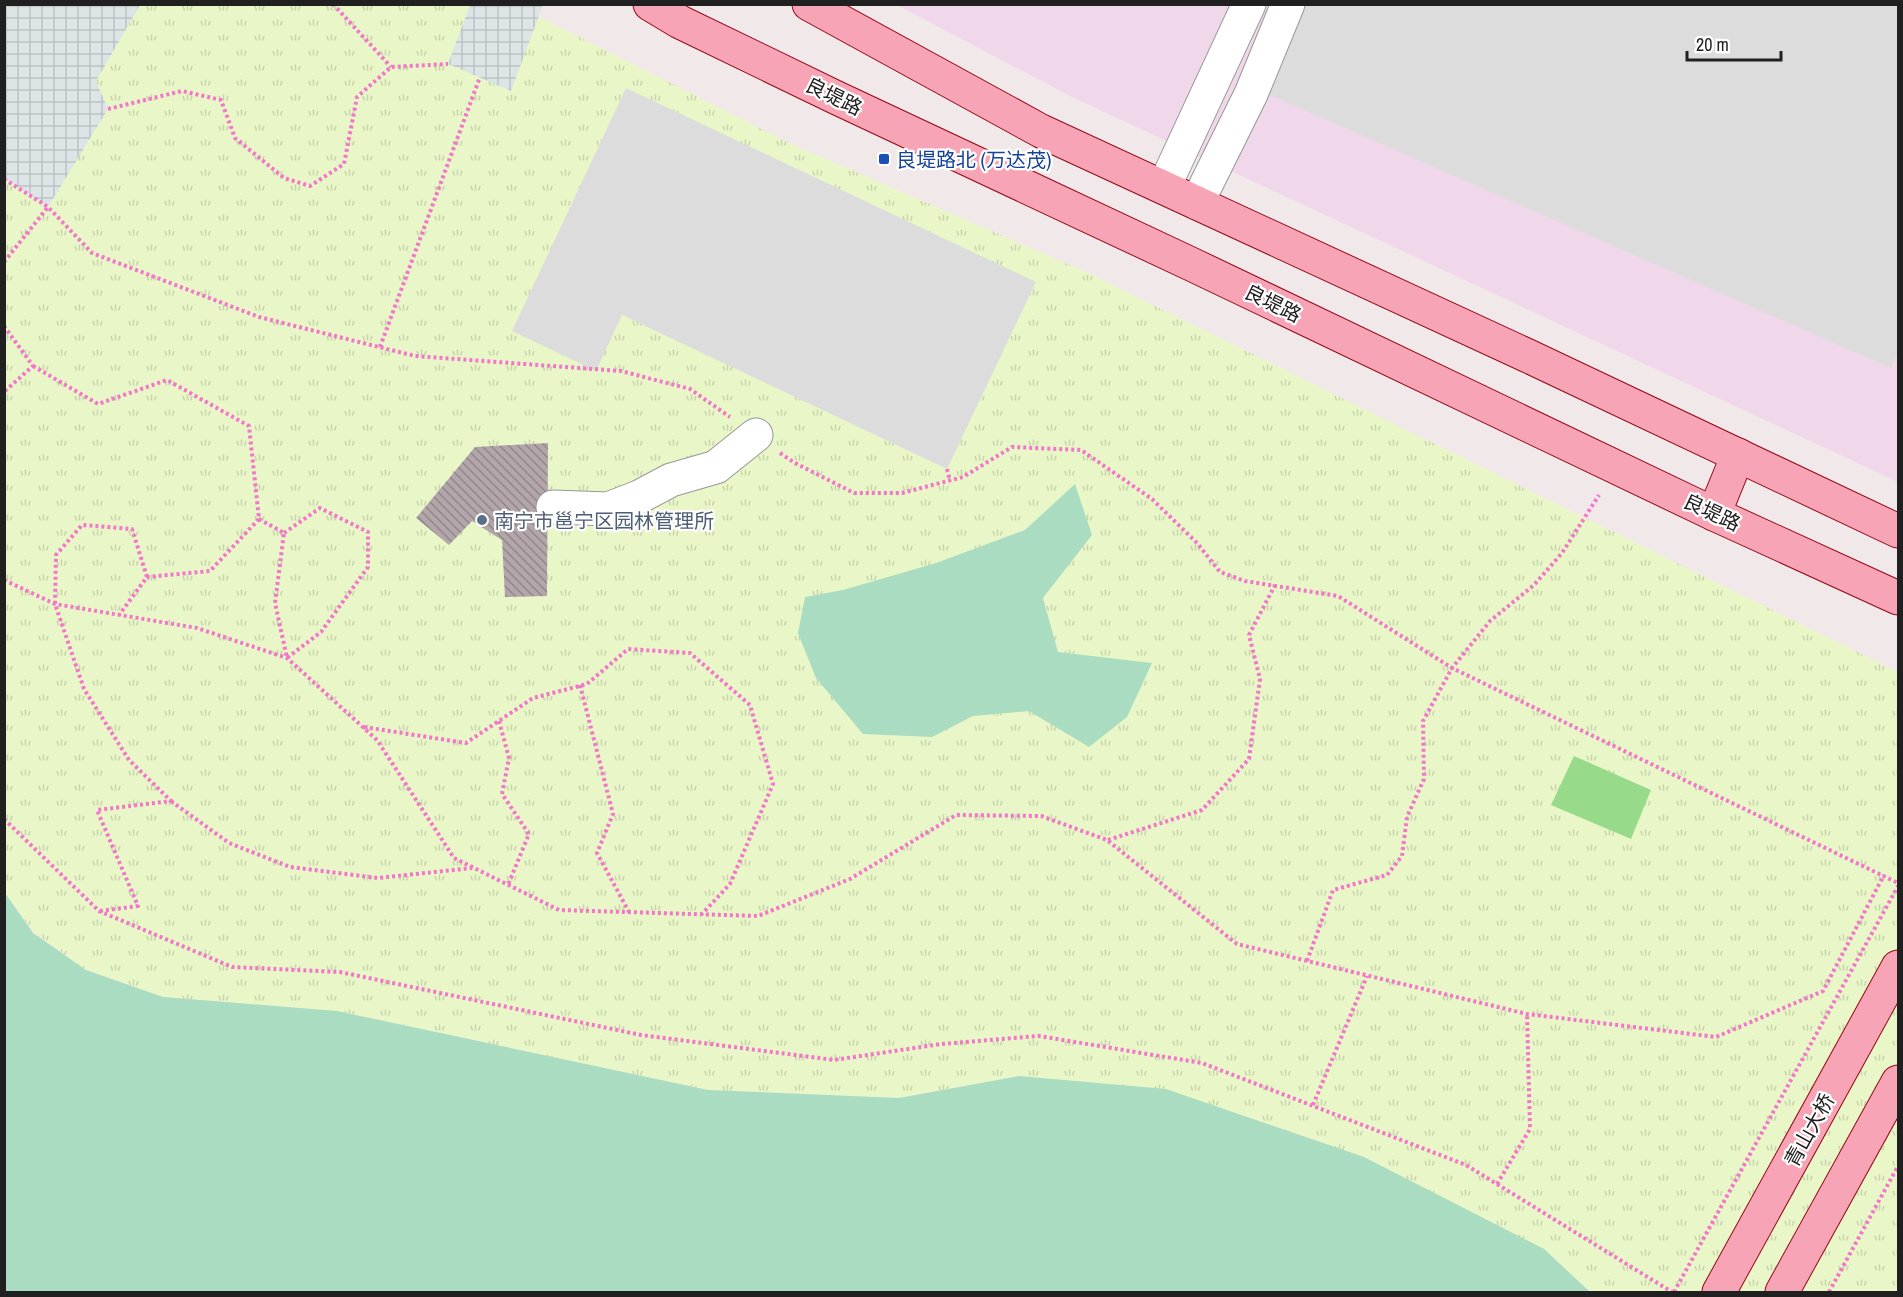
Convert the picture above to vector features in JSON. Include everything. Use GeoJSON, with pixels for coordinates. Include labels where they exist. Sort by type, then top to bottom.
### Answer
{"type":"FeatureCollection","features":[{"type":"Feature","properties":{"kind":"main road","name":"良堤路"},"geometry":{"type":"LineString","coordinates":[[650,4],[680,22],[837,98],[1714,514],[1899,598]]}},
{"type":"Feature","properties":{"kind":"main road"},"geometry":{"type":"LineString","coordinates":[[809,4],[1041,131],[1899,531]]}},
{"type":"Feature","properties":{"kind":"main road"},"geometry":{"type":"LineString","coordinates":[[1714,514],[1738,455]]}},
{"type":"Feature","properties":{"kind":"main road","name":"青山大桥"},"geometry":{"type":"LineString","coordinates":[[1719,1293],[1899,968]]}},
{"type":"Feature","properties":{"kind":"main road"},"geometry":{"type":"LineString","coordinates":[[1782,1293],[1899,1082]]}},
{"type":"Feature","properties":{"kind":"lane"},"geometry":{"type":"LineString","coordinates":[[1164,187],[1250,4],[1285,11],[1251,94],[1197,203]]}},
{"type":"Feature","properties":{"kind":"lane"},"geometry":{"type":"LineString","coordinates":[[553,507],[608,509],[639,497],[672,480],[717,467],[756,435]]}},
{"type":"Feature","properties":{"kind":"path"},"geometry":{"type":"LineString","coordinates":[[333,4],[390,66]]}},
{"type":"Feature","properties":{"kind":"path"},"geometry":{"type":"LineString","coordinates":[[108,109],[182,91],[221,100],[235,138],[284,178],[310,186],[344,164],[357,97],[390,66],[447,64]]}},
{"type":"Feature","properties":{"kind":"path"},"geometry":{"type":"LineString","coordinates":[[380,347],[480,77]]}},
{"type":"Feature","properties":{"kind":"path"},"geometry":{"type":"LineString","coordinates":[[4,179],[48,207],[92,253],[260,317],[415,356],[621,371],[690,389],[795,463],[854,493],[902,493],[950,481],[963,477],[1012,447],[1081,450],[1152,499],[1197,543],[1220,572],[1245,581],[1338,596],[1452,668],[1899,884],[1673,1293],[1466,1165],[1203,1063],[1040,1036],[940,1044],[834,1060],[641,1035],[340,972],[232,967],[99,911],[4,819]]}},
{"type":"Feature","properties":{"kind":"path"},"geometry":{"type":"LineString","coordinates":[[4,262],[48,207]]}},
{"type":"Feature","properties":{"kind":"path"},"geometry":{"type":"LineString","coordinates":[[4,326],[33,366],[98,404],[167,380],[249,426],[259,519],[210,571],[147,577],[119,615]]}},
{"type":"Feature","properties":{"kind":"path"},"geometry":{"type":"LineString","coordinates":[[4,392],[33,366]]}},
{"type":"Feature","properties":{"kind":"path"},"geometry":{"type":"LineString","coordinates":[[947,469],[950,481]]}},
{"type":"Feature","properties":{"kind":"path"},"geometry":{"type":"LineString","coordinates":[[1307,961],[1333,890],[1387,875],[1402,855],[1407,817],[1424,778],[1423,721],[1452,668],[1490,621],[1534,585],[1562,553],[1598,498]]}},
{"type":"Feature","properties":{"kind":"path"},"geometry":{"type":"LineString","coordinates":[[320,508],[368,532],[368,567],[321,632],[287,658],[275,603],[284,533],[320,508]]}},
{"type":"Feature","properties":{"kind":"path"},"geometry":{"type":"LineString","coordinates":[[259,519],[284,533]]}},
{"type":"Feature","properties":{"kind":"path"},"geometry":{"type":"LineString","coordinates":[[147,577],[132,529],[82,525],[56,555],[55,604],[84,689],[129,760],[171,801],[230,843],[290,867],[378,878],[472,868]]}},
{"type":"Feature","properties":{"kind":"path"},"geometry":{"type":"LineString","coordinates":[[4,580],[55,604],[197,628],[287,658],[377,740],[454,858],[559,910],[758,916],[850,879],[956,815],[1041,816],[1107,840],[1237,944],[1527,1014],[1716,1037],[1822,991],[1884,875]]}},
{"type":"Feature","properties":{"kind":"path"},"geometry":{"type":"LineString","coordinates":[[1107,840],[1202,810],[1249,759],[1260,679],[1249,635],[1275,585]]}},
{"type":"Feature","properties":{"kind":"path"},"geometry":{"type":"LineString","coordinates":[[363,726],[466,743],[533,698],[588,684],[628,650],[690,653],[750,705],[773,784],[730,884],[701,915]]}},
{"type":"Feature","properties":{"kind":"path"},"geometry":{"type":"LineString","coordinates":[[580,685],[613,814],[597,853],[630,912]]}},
{"type":"Feature","properties":{"kind":"path"},"geometry":{"type":"LineString","coordinates":[[499,721],[509,758],[502,794],[529,834],[508,885]]}},
{"type":"Feature","properties":{"kind":"path"},"geometry":{"type":"LineString","coordinates":[[99,911],[138,906],[98,810],[171,801]]}},
{"type":"Feature","properties":{"kind":"path"},"geometry":{"type":"LineString","coordinates":[[1313,1105],[1367,976]]}},
{"type":"Feature","properties":{"kind":"path"},"geometry":{"type":"LineString","coordinates":[[1497,1184],[1530,1129],[1527,1014]]}},
{"type":"Feature","properties":{"kind":"path"},"geometry":{"type":"LineString","coordinates":[[1828,1293],[1899,1166]]}},
{"type":"Feature","properties":{"kind":"shaded area"},"geometry":{"type":"Polygon","coordinates":[[[4,5],[140,5],[96,81],[108,109],[48,207],[5,179],[4,5]]]}},
{"type":"Feature","properties":{"kind":"shaded area"},"geometry":{"type":"Polygon","coordinates":[[[470,5],[543,5],[511,91],[448,64],[470,5]]]}},
{"type":"Feature","properties":{"kind":"shaded area"},"geometry":{"type":"Polygon","coordinates":[[[897,5],[1898,5],[1898,482],[1070,96],[897,5]]]}},
{"type":"Feature","properties":{"kind":"shaded area"},"geometry":{"type":"Polygon","coordinates":[[[1307,5],[1898,5],[1898,351],[1891,368],[1268,94],[1307,5]]]}},
{"type":"Feature","properties":{"kind":"shaded area"},"geometry":{"type":"Polygon","coordinates":[[[626,88],[1036,282],[947,469],[622,315],[596,371],[512,331],[626,88]]]}},
{"type":"Feature","properties":{"kind":"shaded area"},"geometry":{"type":"Polygon","coordinates":[[[1075,484],[1092,535],[1043,598],[1058,652],[1152,663],[1127,717],[1089,747],[1029,711],[973,716],[932,737],[863,734],[816,678],[798,633],[805,597],[843,590],[936,563],[1025,530],[1075,484]]]}},
{"type":"Feature","properties":{"kind":"shaded area"},"geometry":{"type":"Polygon","coordinates":[[[5,893],[33,933],[86,970],[163,997],[337,1011],[708,1090],[899,1098],[1019,1076],[1166,1089],[1364,1157],[1544,1249],[1590,1292],[5,1292],[5,893]]]}},
{"type":"Feature","properties":{"kind":"green space"},"geometry":{"type":"Polygon","coordinates":[[[4,5],[516,5],[787,142],[1088,273],[1898,672],[1898,1292],[1590,1292],[1544,1249],[1019,1076],[899,1098],[708,1090],[337,1011],[163,997],[86,970],[33,932],[5,893],[4,5]]]}},
{"type":"Feature","properties":{"kind":"green space"},"geometry":{"type":"Polygon","coordinates":[[[1574,756],[1651,790],[1631,839],[1551,805],[1574,756]]]}},
{"type":"Feature","properties":{"kind":"building","name":"南宁市邕宁区园林管理所"},"geometry":{"type":"Polygon","coordinates":[[[548,443],[547,596],[505,597],[502,540],[472,521],[449,545],[416,518],[475,447],[548,443]]]}},
{"type":"Feature","properties":{"kind":"place","name":"良堤路北 (万达茂)"},"geometry":{"type":"Point","coordinates":[884,159]}},
{"type":"Feature","properties":{"kind":"place","name":"南宁市邕宁区园林管理所"},"geometry":{"type":"Point","coordinates":[482,520]}}]}
